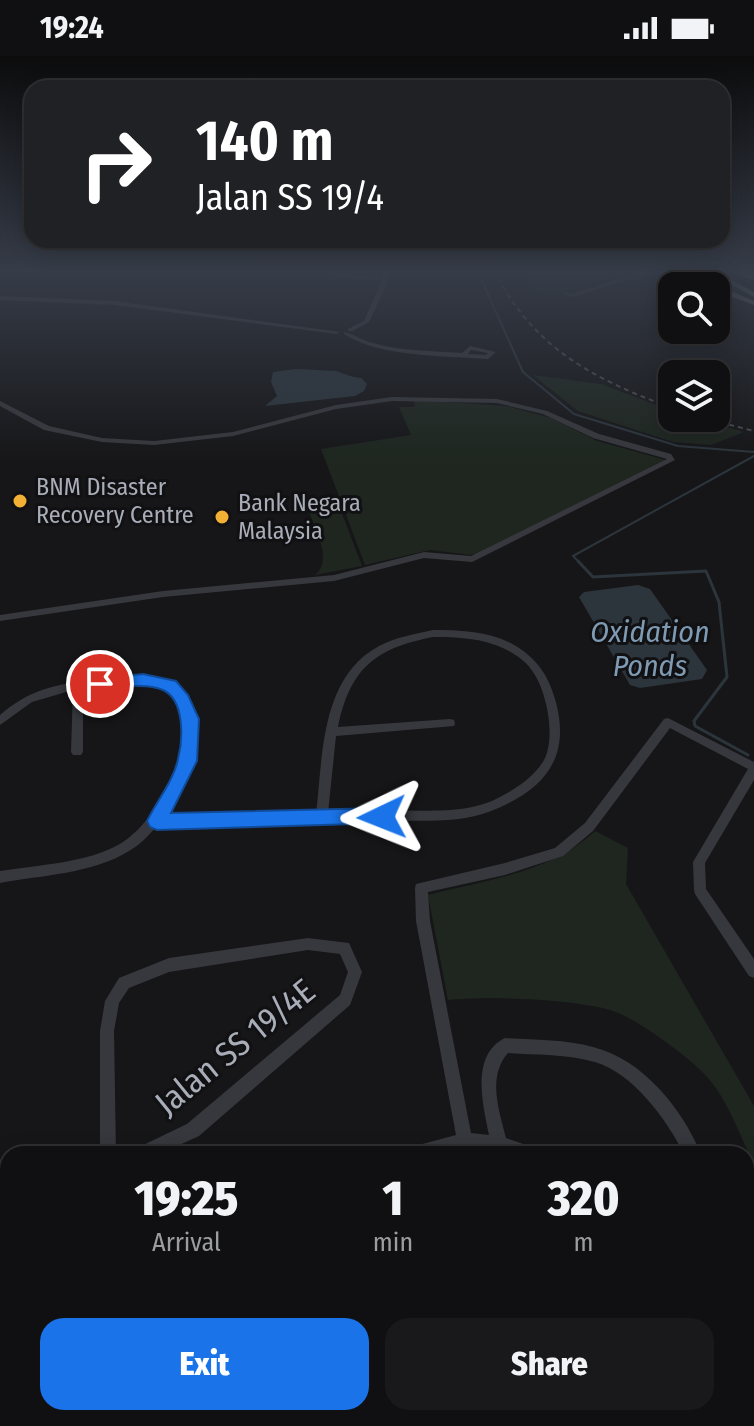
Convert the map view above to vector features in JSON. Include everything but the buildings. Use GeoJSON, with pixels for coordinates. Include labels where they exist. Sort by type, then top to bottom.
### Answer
{"type":"FeatureCollection","features":[{"type":"Feature","properties":{"kind":"street"},"geometry":{"type":"LineString","coordinates":[[352,334],[381,346],[463,356]]}},
{"type":"Feature","properties":{"kind":"street"},"geometry":{"type":"LineString","coordinates":[[0,412],[44,431],[100,442],[160,448],[244,435],[330,413],[400,400],[466,399],[545,412],[596,436],[668,456],[671,460],[472,559],[424,555],[334,578],[163,594],[0,618]]}},
{"type":"Feature","properties":{"kind":"street"},"geometry":{"type":"LineString","coordinates":[[0,403],[47,428],[100,442]]}},
{"type":"Feature","properties":{"kind":"street"},"geometry":{"type":"LineString","coordinates":[[157,821],[321,819],[482,810],[512,795],[538,775],[553,752],[549,689],[532,663],[509,645],[475,637],[438,634],[405,638],[371,656],[349,680],[337,705],[321,819]]}},
{"type":"Feature","properties":{"kind":"street"},"geometry":{"type":"LineString","coordinates":[[0,721],[27,699],[78,687],[143,680],[170,686],[182,700],[190,719],[187,761],[157,821],[125,848],[86,861],[0,877]]}},
{"type":"Feature","properties":{"kind":"street"},"geometry":{"type":"LineString","coordinates":[[77,752],[78,687]]}},
{"type":"Feature","properties":{"kind":"street"},"geometry":{"type":"LineString","coordinates":[[465,1141],[423,921],[421,888],[505,869],[559,852],[589,827],[668,722],[754,769],[699,862],[698,874],[700,890],[754,971]]}},
{"type":"Feature","properties":{"kind":"street"},"geometry":{"type":"LineString","coordinates":[[332,732],[450,723]]}},
{"type":"Feature","properties":{"kind":"street","name":"Jalan SS 19/4E"},"geometry":{"type":"LineString","coordinates":[[108,1146],[107,1031],[112,1001],[124,983],[169,965],[308,944],[344,948],[355,972],[345,1000],[193,1130],[160,1146]]}},
{"type":"Feature","properties":{"kind":"street"},"geometry":{"type":"LineString","coordinates":[[499,1142],[488,1074],[494,1054],[505,1045],[593,1054],[609,1060],[640,1083],[674,1117],[689,1146]]}},
{"type":"Feature","properties":{"kind":"street"},"geometry":{"type":"LineString","coordinates":[[446,1146],[465,1141],[499,1142],[509,1146]]}},
{"type":"Feature","properties":{"kind":"shaded area"},"geometry":{"type":"Polygon","coordinates":[[[533,375],[601,384],[658,406],[658,432],[730,432],[730,428],[744,432],[711,445],[673,442],[578,411],[533,375]]]}},
{"type":"Feature","properties":{"kind":"shaded area"},"geometry":{"type":"Polygon","coordinates":[[[414,400],[506,406],[551,418],[597,441],[666,460],[488,550],[471,555],[430,550],[365,565],[321,449],[411,435],[399,407],[415,407],[414,400]]]}},
{"type":"Feature","properties":{"kind":"shaded area"},"geometry":{"type":"Polygon","coordinates":[[[338,503],[362,566],[315,575],[323,561],[323,552],[307,507],[338,503]]]}},
{"type":"Feature","properties":{"kind":"shaded area"},"geometry":{"type":"Polygon","coordinates":[[[595,831],[628,848],[626,884],[754,1106],[754,1146],[745,1146],[715,1087],[690,1060],[623,1015],[597,1007],[555,1001],[448,1000],[428,895],[538,866],[577,845],[595,831]]]}},
{"type":"Feature","properties":{"kind":"water"},"geometry":{"type":"Polygon","coordinates":[[[296,369],[336,371],[361,378],[367,384],[364,391],[355,396],[265,406],[277,396],[271,382],[273,372],[296,369]]]}},
{"type":"Feature","properties":{"kind":"water","name":"Oxidation Ponds"},"geometry":{"type":"Polygon","coordinates":[[[638,585],[650,589],[707,670],[702,679],[640,688],[630,685],[579,597],[584,592],[638,585]]]}},
{"type":"Feature","properties":{"kind":"waterway"},"geometry":{"type":"LineString","coordinates":[[506,334],[523,372],[574,414],[678,446],[754,452]]}},
{"type":"Feature","properties":{"kind":"waterway"},"geometry":{"type":"LineString","coordinates":[[578,561],[573,556],[754,456]]}},
{"type":"Feature","properties":{"kind":"waterway"},"geometry":{"type":"LineString","coordinates":[[578,561],[593,577],[706,571],[719,602],[727,677],[694,721],[695,726],[748,755]]}},
{"type":"Feature","properties":{"kind":"railway"},"geometry":{"type":"LineString","coordinates":[[541,334],[591,372],[658,403]]}},
{"type":"Feature","properties":{"kind":"railway"},"geometry":{"type":"LineString","coordinates":[[730,425],[754,431]]}},
{"type":"Feature","properties":{"kind":"place","name":"BNM Disaster Recovery Centre"},"geometry":{"type":"Point","coordinates":[20,501]}},
{"type":"Feature","properties":{"kind":"place","name":"Bank Negara Malaysia"},"geometry":{"type":"Point","coordinates":[222,517]}},
{"type":"Feature","properties":{"kind":"route"},"geometry":{"type":"LineString","coordinates":[[100,684],[143,680],[170,686],[182,700],[190,719],[187,761],[157,821],[382,817]]}}]}
